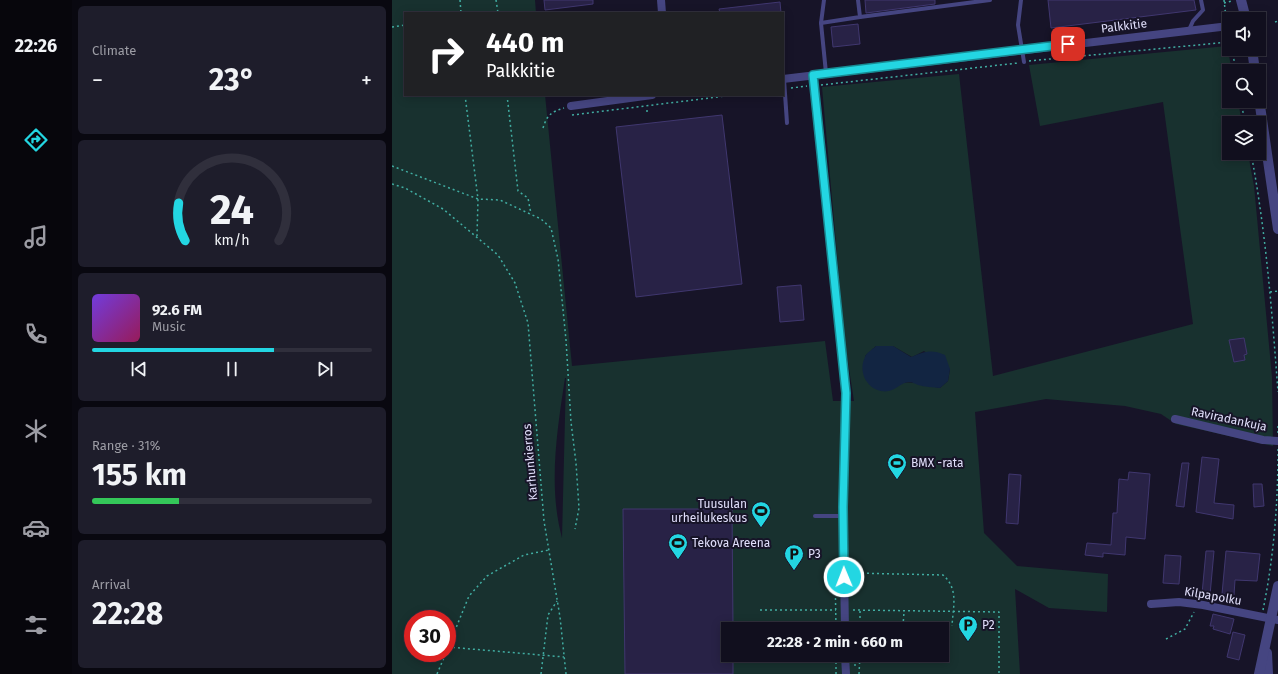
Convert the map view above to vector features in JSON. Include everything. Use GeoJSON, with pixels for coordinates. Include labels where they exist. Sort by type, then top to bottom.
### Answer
{"type":"FeatureCollection","features":[{"type":"Feature","properties":{"kind":"street"},"geometry":{"type":"LineString","coordinates":[[661,0],[662,12]]}},
{"type":"Feature","properties":{"kind":"street"},"geometry":{"type":"LineString","coordinates":[[1242,0],[1245,12]]}},
{"type":"Feature","properties":{"kind":"street","name":"Palkkitie"},"geometry":{"type":"LineString","coordinates":[[784,78],[1222,27]]}},
{"type":"Feature","properties":{"kind":"street"},"geometry":{"type":"LineString","coordinates":[[813,75],[846,393],[843,516],[848,561],[845,622]]}},
{"type":"Feature","properties":{"kind":"street"},"geometry":{"type":"LineString","coordinates":[[571,106],[645,96]]}},
{"type":"Feature","properties":{"kind":"street"},"geometry":{"type":"LineString","coordinates":[[1260,108],[1278,229]]}},
{"type":"Feature","properties":{"kind":"street","name":"Raviradankuja"},"geometry":{"type":"LineString","coordinates":[[1175,419],[1263,440],[1278,441]]}},
{"type":"Feature","properties":{"kind":"street"},"geometry":{"type":"LineString","coordinates":[[1259,674],[1278,586]]}},
{"type":"Feature","properties":{"kind":"street","name":"Kilpapolku"},"geometry":{"type":"LineString","coordinates":[[1151,604],[1179,602],[1203,605],[1270,619]]}},
{"type":"Feature","properties":{"kind":"street"},"geometry":{"type":"LineString","coordinates":[[1267,642],[1268,674]]}},
{"type":"Feature","properties":{"kind":"street"},"geometry":{"type":"LineString","coordinates":[[845,662],[846,674]]}},
{"type":"Feature","properties":{"kind":"lane"},"geometry":{"type":"LineString","coordinates":[[824,0],[821,23],[826,73]]}},
{"type":"Feature","properties":{"kind":"lane"},"geometry":{"type":"LineString","coordinates":[[858,0],[860,17]]}},
{"type":"Feature","properties":{"kind":"lane"},"geometry":{"type":"LineString","coordinates":[[821,23],[990,0]]}},
{"type":"Feature","properties":{"kind":"lane"},"geometry":{"type":"LineString","coordinates":[[1021,0],[1018,25],[1024,62]]}},
{"type":"Feature","properties":{"kind":"lane"},"geometry":{"type":"LineString","coordinates":[[1189,30],[1193,21],[1203,10],[1201,0]]}},
{"type":"Feature","properties":{"kind":"lane"},"geometry":{"type":"LineString","coordinates":[[784,89],[787,123]]}},
{"type":"Feature","properties":{"kind":"lane"},"geometry":{"type":"LineString","coordinates":[[815,516],[843,516]]}},
{"type":"Feature","properties":{"kind":"path"},"geometry":{"type":"LineString","coordinates":[[460,0],[461,12]]}},
{"type":"Feature","properties":{"kind":"path"},"geometry":{"type":"LineString","coordinates":[[496,0],[498,12]]}},
{"type":"Feature","properties":{"kind":"path"},"geometry":{"type":"LineString","coordinates":[[1224,3],[1236,0]]}},
{"type":"Feature","properties":{"kind":"path"},"geometry":{"type":"LineString","coordinates":[[392,27],[404,25]]}},
{"type":"Feature","properties":{"kind":"path"},"geometry":{"type":"LineString","coordinates":[[784,89],[1024,62],[1222,43]]}},
{"type":"Feature","properties":{"kind":"path"},"geometry":{"type":"LineString","coordinates":[[465,96],[478,199],[477,236]]}},
{"type":"Feature","properties":{"kind":"path"},"geometry":{"type":"LineString","coordinates":[[507,96],[518,191],[528,198],[531,214]]}},
{"type":"Feature","properties":{"kind":"path"},"geometry":{"type":"LineString","coordinates":[[572,115],[726,96]]}},
{"type":"Feature","properties":{"kind":"path"},"geometry":{"type":"LineString","coordinates":[[543,128],[546,116],[553,111],[571,106]]}},
{"type":"Feature","properties":{"kind":"path"},"geometry":{"type":"LineString","coordinates":[[1252,160],[1258,188],[1270,292],[1278,392]]}},
{"type":"Feature","properties":{"kind":"path"},"geometry":{"type":"LineString","coordinates":[[392,166],[478,199],[500,200],[541,219],[551,228],[558,259],[571,422],[576,464],[579,508],[575,529]]}},
{"type":"Feature","properties":{"kind":"path","name":"Karhunkierros"},"geometry":{"type":"LineString","coordinates":[[392,184],[405,188],[443,209],[477,236],[498,255],[515,283],[528,323],[544,521],[557,600],[566,674]]}},
{"type":"Feature","properties":{"kind":"path"},"geometry":{"type":"LineString","coordinates":[[1270,292],[1278,291]]}},
{"type":"Feature","properties":{"kind":"path"},"geometry":{"type":"LineString","coordinates":[[1270,619],[1271,573],[1275,541],[1278,425]]}},
{"type":"Feature","properties":{"kind":"path"},"geometry":{"type":"LineString","coordinates":[[456,628],[469,596],[487,576],[524,555],[549,550]]}},
{"type":"Feature","properties":{"kind":"path"},"geometry":{"type":"LineString","coordinates":[[835,563],[836,622]]}},
{"type":"Feature","properties":{"kind":"path"},"geometry":{"type":"LineString","coordinates":[[852,573],[943,575],[949,580],[954,594],[952,626]]}},
{"type":"Feature","properties":{"kind":"path"},"geometry":{"type":"LineString","coordinates":[[541,674],[545,655],[548,615],[557,600]]}},
{"type":"Feature","properties":{"kind":"path"},"geometry":{"type":"LineString","coordinates":[[1166,639],[1185,629],[1194,613],[1203,605]]}},
{"type":"Feature","properties":{"kind":"path"},"geometry":{"type":"LineString","coordinates":[[760,610],[836,610]]}},
{"type":"Feature","properties":{"kind":"path"},"geometry":{"type":"LineString","coordinates":[[852,610],[999,612],[999,674]]}},
{"type":"Feature","properties":{"kind":"path"},"geometry":{"type":"LineString","coordinates":[[860,610],[860,622]]}},
{"type":"Feature","properties":{"kind":"path"},"geometry":{"type":"LineString","coordinates":[[903,622],[904,611]]}},
{"type":"Feature","properties":{"kind":"path"},"geometry":{"type":"LineString","coordinates":[[456,648],[564,657]]}},
{"type":"Feature","properties":{"kind":"path"},"geometry":{"type":"LineString","coordinates":[[438,674],[443,662]]}},
{"type":"Feature","properties":{"kind":"path"},"geometry":{"type":"LineString","coordinates":[[836,662],[836,674]]}},
{"type":"Feature","properties":{"kind":"path"},"geometry":{"type":"LineString","coordinates":[[859,674],[860,662]]}},
{"type":"Feature","properties":{"kind":"green space"},"geometry":{"type":"Polygon","coordinates":[[[392,0],[535,0],[536,12],[404,12],[404,96],[545,96],[572,366],[825,341],[833,401],[854,401],[845,343],[822,87],[959,74],[993,376],[1193,324],[1163,102],[1040,126],[1029,65],[1222,46],[1222,56],[1229,56],[1231,64],[1222,64],[1222,108],[1239,108],[1241,116],[1222,116],[1222,160],[1249,160],[1254,186],[1272,377],[1273,446],[1176,424],[1161,414],[1125,406],[1046,399],[975,412],[984,533],[1017,566],[1108,574],[1107,612],[1049,608],[1015,589],[1020,674],[392,674],[392,0]],[[876,346],[865,356],[904,383],[917,383],[940,388],[948,381],[950,369],[924,351],[912,357],[893,346],[876,346]],[[566,378],[555,458],[555,499],[562,538],[566,378]]]}},
{"type":"Feature","properties":{"kind":"water"},"geometry":{"type":"Polygon","coordinates":[[[876,346],[893,346],[911,357],[920,353],[932,351],[945,355],[950,369],[948,381],[940,388],[921,386],[909,382],[890,391],[881,391],[876,389],[868,383],[862,368],[866,356],[876,346]]]}},
{"type":"Feature","properties":{"kind":"building"},"geometry":{"type":"Polygon","coordinates":[[[544,0],[593,0],[593,4],[545,10],[544,0]]]}},
{"type":"Feature","properties":{"kind":"building"},"geometry":{"type":"Polygon","coordinates":[[[865,0],[935,0],[935,4],[866,13],[865,0]]]}},
{"type":"Feature","properties":{"kind":"building"},"geometry":{"type":"Polygon","coordinates":[[[1048,0],[1194,0],[1196,10],[1051,28],[1048,0]]]}},
{"type":"Feature","properties":{"kind":"building"},"geometry":{"type":"Polygon","coordinates":[[[780,2],[781,12],[720,12],[719,9],[780,2]]]}},
{"type":"Feature","properties":{"kind":"building"},"geometry":{"type":"Polygon","coordinates":[[[858,24],[860,44],[833,47],[831,27],[858,24]]]}},
{"type":"Feature","properties":{"kind":"building"},"geometry":{"type":"Polygon","coordinates":[[[722,115],[742,284],[636,297],[616,127],[722,115]]]}},
{"type":"Feature","properties":{"kind":"building"},"geometry":{"type":"Polygon","coordinates":[[[801,285],[804,320],[780,322],[777,287],[801,285]]]}},
{"type":"Feature","properties":{"kind":"building"},"geometry":{"type":"Polygon","coordinates":[[[1244,338],[1247,354],[1244,355],[1245,360],[1234,362],[1229,340],[1244,338]]]}},
{"type":"Feature","properties":{"kind":"building"},"geometry":{"type":"Polygon","coordinates":[[[1202,457],[1219,459],[1214,503],[1234,505],[1233,519],[1196,512],[1202,457]]]}},
{"type":"Feature","properties":{"kind":"building"},"geometry":{"type":"Polygon","coordinates":[[[1182,463],[1189,463],[1184,507],[1176,506],[1182,463]]]}},
{"type":"Feature","properties":{"kind":"building"},"geometry":{"type":"Polygon","coordinates":[[[1129,472],[1150,474],[1145,539],[1126,537],[1125,555],[1103,553],[1103,557],[1085,555],[1087,543],[1111,545],[1113,513],[1117,513],[1119,479],[1128,480],[1129,472]]]}},
{"type":"Feature","properties":{"kind":"building"},"geometry":{"type":"Polygon","coordinates":[[[1009,474],[1021,475],[1018,524],[1006,523],[1009,474]]]}},
{"type":"Feature","properties":{"kind":"building"},"geometry":{"type":"Polygon","coordinates":[[[1253,484],[1262,484],[1264,506],[1254,507],[1253,484]]]}},
{"type":"Feature","properties":{"kind":"building","name":"Tekova Areena"},"geometry":{"type":"Polygon","coordinates":[[[623,509],[732,509],[733,622],[721,622],[721,662],[733,662],[733,674],[625,674],[623,509]]]}},
{"type":"Feature","properties":{"kind":"building"},"geometry":{"type":"Polygon","coordinates":[[[1206,551],[1214,551],[1210,595],[1202,594],[1206,551]]]}},
{"type":"Feature","properties":{"kind":"building"},"geometry":{"type":"Polygon","coordinates":[[[1226,551],[1260,554],[1257,581],[1235,580],[1234,595],[1222,594],[1226,551]]]}},
{"type":"Feature","properties":{"kind":"building"},"geometry":{"type":"Polygon","coordinates":[[[1165,555],[1181,556],[1179,584],[1163,583],[1165,555]]]}},
{"type":"Feature","properties":{"kind":"building"},"geometry":{"type":"Polygon","coordinates":[[[1213,614],[1234,619],[1230,634],[1213,629],[1214,626],[1210,626],[1213,614]]]}},
{"type":"Feature","properties":{"kind":"building"},"geometry":{"type":"Polygon","coordinates":[[[1233,632],[1245,635],[1239,660],[1227,657],[1233,632]]]}},
{"type":"Feature","properties":{"kind":"place","name":"BMX -rata"},"geometry":{"type":"Point","coordinates":[897,480]}},
{"type":"Feature","properties":{"kind":"place","name":"Tuusulan urheilukeskus"},"geometry":{"type":"Point","coordinates":[761,528]}},
{"type":"Feature","properties":{"kind":"place","name":"Tekova Areena"},"geometry":{"type":"Point","coordinates":[678,560]}},
{"type":"Feature","properties":{"kind":"place","name":"P3"},"geometry":{"type":"Point","coordinates":[794,571]}},
{"type":"Feature","properties":{"kind":"place","name":"P2"},"geometry":{"type":"Point","coordinates":[968,642]}},
{"type":"Feature","properties":{"kind":"route"},"geometry":{"type":"LineString","coordinates":[[844,577],[843,507],[846,393],[813,75],[1068,44]]}}]}
